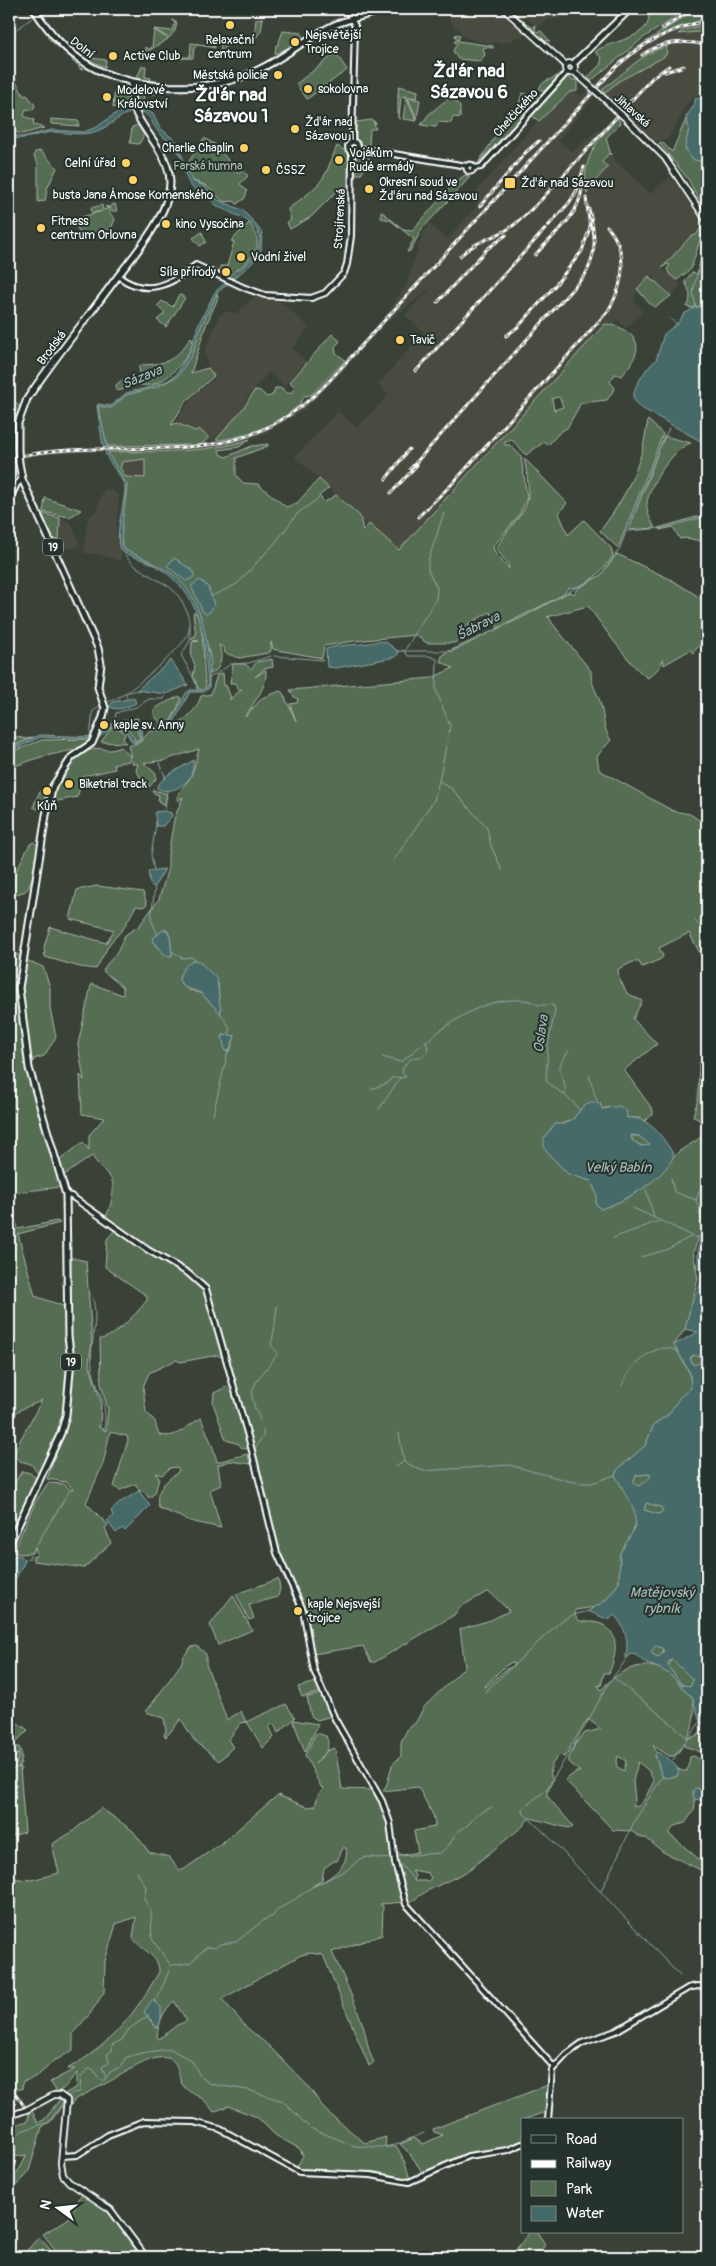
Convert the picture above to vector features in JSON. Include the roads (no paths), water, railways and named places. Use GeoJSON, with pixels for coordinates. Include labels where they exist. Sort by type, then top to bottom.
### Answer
{"type":"FeatureCollection","features":[{"type":"Feature","properties":{"kind":"main road","name":"Dolní"},"geometry":{"type":"LineString","coordinates":[[36,12],[57,39],[81,61],[108,76],[132,83],[189,88],[226,82],[265,67],[329,27],[384,9]]}},
{"type":"Feature","properties":{"kind":"main road"},"geometry":{"type":"LineString","coordinates":[[504,9],[566,65],[566,72],[574,72],[573,64]]}},
{"type":"Feature","properties":{"kind":"main road"},"geometry":{"type":"LineString","coordinates":[[566,65],[573,64],[630,9]]}},
{"type":"Feature","properties":{"kind":"main road","name":"Jihlavská"},"geometry":{"type":"LineString","coordinates":[[574,72],[653,144],[673,168],[707,221]]}},
{"type":"Feature","properties":{"kind":"main road","name":"Brodská"},"geometry":{"type":"LineString","coordinates":[[22,479],[18,451],[18,423],[27,400],[142,244],[165,203],[170,181],[160,148],[136,114],[130,95],[132,83]]}},
{"type":"Feature","properties":{"kind":"main road","name":"19"},"geometry":{"type":"LineString","coordinates":[[9,1545],[54,1451],[66,1418],[71,1360],[68,1336],[66,1194],[29,1068],[19,988],[46,815],[53,786],[72,757],[90,745],[95,738],[103,718],[104,704],[98,686],[102,664],[98,648],[22,479]]}},
{"type":"Feature","properties":{"kind":"main road"},"geometry":{"type":"LineString","coordinates":[[9,2116],[26,2110],[54,2095],[65,2098],[62,2172],[66,2179],[110,2209],[146,2257]]}},
{"type":"Feature","properties":{"kind":"street"},"geometry":{"type":"LineString","coordinates":[[347,9],[355,26],[352,142],[356,144],[357,148],[352,152]]}},
{"type":"Feature","properties":{"kind":"street","name":"Chelčického"},"geometry":{"type":"LineString","coordinates":[[357,148],[467,166],[470,171],[480,167],[566,72]]}},
{"type":"Feature","properties":{"kind":"street","name":"Strojírenská"},"geometry":{"type":"LineString","coordinates":[[118,276],[130,283],[152,288],[168,284],[196,265],[224,279],[265,295],[298,298],[318,297],[331,288],[344,273],[348,260],[351,236],[352,152],[348,147],[352,142]]}},
{"type":"Feature","properties":{"kind":"street"},"geometry":{"type":"LineString","coordinates":[[9,501],[17,484],[22,479]]}},
{"type":"Feature","properties":{"kind":"street"},"geometry":{"type":"LineString","coordinates":[[66,1194],[148,1250],[188,1273],[206,1289],[251,1450],[277,1553],[301,1605],[314,1671],[335,1719],[382,1801],[390,1824],[394,1859],[406,1904],[554,2067]]}},
{"type":"Feature","properties":{"kind":"street"},"geometry":{"type":"LineString","coordinates":[[548,2118],[551,2075],[554,2067],[582,2042],[616,2031],[688,1988],[697,1986],[707,1987]]}},
{"type":"Feature","properties":{"kind":"street"},"geometry":{"type":"LineString","coordinates":[[62,2156],[78,2155],[108,2135],[144,2121],[194,2122],[220,2128],[299,2172],[371,2175],[409,2182],[468,2156],[508,2150],[521,2144]]}},
{"type":"Feature","properties":{"kind":"water"},"geometry":{"type":"Polygon","coordinates":[[[707,97],[707,163],[692,159],[685,147],[689,129],[686,117],[695,104],[695,99],[707,97]]]}},
{"type":"Feature","properties":{"kind":"water"},"geometry":{"type":"Polygon","coordinates":[[[136,105],[153,114],[159,127],[176,141],[192,181],[204,186],[218,200],[242,210],[262,233],[261,250],[252,263],[217,293],[201,326],[192,354],[178,376],[156,387],[126,395],[111,408],[98,406],[109,455],[127,485],[121,544],[125,550],[165,569],[184,585],[202,621],[209,662],[209,688],[204,692],[190,692],[171,727],[160,730],[141,724],[142,739],[139,742],[139,722],[157,727],[169,726],[186,693],[190,690],[203,690],[208,687],[205,649],[198,616],[191,601],[181,587],[151,563],[129,555],[120,549],[118,536],[125,488],[108,459],[102,440],[97,407],[98,404],[111,406],[126,393],[167,381],[176,375],[190,352],[198,325],[215,292],[256,255],[259,236],[251,223],[214,204],[202,192],[189,184],[178,151],[157,130],[143,112],[124,115],[92,133],[55,132],[26,138],[9,137],[9,134],[22,137],[52,130],[84,132],[97,127],[126,106],[136,105]]]}},
{"type":"Feature","properties":{"kind":"water"},"geometry":{"type":"Polygon","coordinates":[[[696,307],[707,307],[707,441],[704,443],[638,406],[633,397],[636,386],[646,370],[656,360],[664,334],[677,324],[684,314],[696,307]]]}},
{"type":"Feature","properties":{"kind":"water"},"geometry":{"type":"Polygon","coordinates":[[[174,558],[193,571],[194,577],[186,581],[167,566],[174,558]]]}},
{"type":"Feature","properties":{"kind":"water"},"geometry":{"type":"Polygon","coordinates":[[[200,580],[208,587],[214,605],[210,612],[206,614],[203,612],[191,586],[200,580]]]}},
{"type":"Feature","properties":{"kind":"water"},"geometry":{"type":"Polygon","coordinates":[[[379,641],[386,642],[399,652],[396,657],[336,668],[327,667],[326,649],[379,641]]]}},
{"type":"Feature","properties":{"kind":"water"},"geometry":{"type":"Polygon","coordinates":[[[171,660],[188,685],[166,694],[137,690],[171,660]]]}},
{"type":"Feature","properties":{"kind":"water"},"geometry":{"type":"Polygon","coordinates":[[[134,698],[136,703],[126,707],[115,709],[109,706],[113,702],[134,698]]]}},
{"type":"Feature","properties":{"kind":"water"},"geometry":{"type":"Polygon","coordinates":[[[117,723],[126,730],[133,740],[139,742],[132,742],[126,732],[117,725],[111,727],[98,739],[41,737],[9,751],[9,748],[40,735],[97,737],[109,726],[117,723]]]}},
{"type":"Feature","properties":{"kind":"water"},"geometry":{"type":"Polygon","coordinates":[[[194,760],[191,775],[184,784],[166,791],[157,788],[166,776],[194,760]]]}},
{"type":"Feature","properties":{"kind":"water"},"geometry":{"type":"Polygon","coordinates":[[[165,811],[171,813],[172,816],[163,826],[156,826],[155,812],[165,811]]]}},
{"type":"Feature","properties":{"kind":"water"},"geometry":{"type":"Polygon","coordinates":[[[165,869],[154,887],[150,884],[148,871],[165,869]]]}},
{"type":"Feature","properties":{"kind":"water"},"geometry":{"type":"Polygon","coordinates":[[[163,930],[167,930],[170,936],[172,956],[165,955],[152,939],[163,930]]]}},
{"type":"Feature","properties":{"kind":"water"},"geometry":{"type":"Polygon","coordinates":[[[194,960],[199,961],[217,979],[221,1014],[201,993],[184,987],[179,980],[184,968],[194,960]]]}},
{"type":"Feature","properties":{"kind":"water"},"geometry":{"type":"Polygon","coordinates":[[[222,1036],[235,1036],[229,1051],[225,1051],[222,1036]]]}},
{"type":"Feature","properties":{"kind":"water","name":"Velký Babín"},"geometry":{"type":"Polygon","coordinates":[[[591,1102],[600,1103],[602,1109],[619,1106],[626,1110],[627,1118],[635,1118],[655,1129],[674,1155],[662,1173],[653,1181],[632,1195],[600,1209],[596,1203],[597,1195],[591,1181],[568,1174],[544,1147],[544,1138],[555,1124],[564,1124],[573,1119],[584,1105],[591,1102]],[[631,1135],[632,1140],[641,1146],[650,1145],[639,1136],[631,1135]]]}},
{"type":"Feature","properties":{"kind":"water","name":"Matějovský rybník"},"geometry":{"type":"Polygon","coordinates":[[[707,1232],[707,1727],[700,1722],[692,1696],[673,1677],[644,1662],[636,1655],[631,1654],[625,1658],[626,1635],[614,1615],[609,1620],[588,1611],[605,1601],[619,1583],[620,1553],[636,1526],[634,1510],[615,1475],[618,1469],[645,1446],[654,1424],[668,1415],[680,1397],[691,1388],[690,1373],[674,1345],[698,1332],[685,1329],[691,1305],[702,1280],[702,1268],[696,1267],[700,1242],[696,1237],[702,1238],[707,1232]],[[693,1355],[690,1358],[693,1365],[702,1362],[702,1357],[693,1355]],[[648,1474],[636,1475],[633,1482],[637,1486],[649,1479],[651,1475],[648,1474]],[[646,1503],[644,1510],[658,1514],[663,1512],[661,1507],[646,1503]],[[655,1646],[651,1652],[659,1657],[664,1651],[662,1648],[655,1646]],[[672,1659],[668,1662],[668,1666],[682,1685],[691,1686],[693,1680],[672,1659]]]}},
{"type":"Feature","properties":{"kind":"water"},"geometry":{"type":"Polygon","coordinates":[[[139,1491],[150,1506],[125,1531],[122,1528],[116,1533],[107,1521],[113,1516],[111,1511],[121,1502],[139,1491]]]}},
{"type":"Feature","properties":{"kind":"water"},"geometry":{"type":"Polygon","coordinates":[[[17,1555],[21,1556],[25,1561],[16,1578],[9,1574],[9,1559],[17,1555]]]}},
{"type":"Feature","properties":{"kind":"water"},"geometry":{"type":"Polygon","coordinates":[[[657,1752],[667,1757],[675,1765],[679,1771],[677,1776],[665,1778],[662,1776],[655,1754],[657,1752]]]}},
{"type":"Feature","properties":{"kind":"water"},"geometry":{"type":"Polygon","coordinates":[[[696,1788],[707,1792],[707,1801],[694,1799],[693,1790],[696,1788]]]}},
{"type":"Feature","properties":{"kind":"water"},"geometry":{"type":"Polygon","coordinates":[[[152,2000],[161,2007],[161,2019],[158,2028],[144,2012],[152,2000]]]}},
{"type":"Feature","properties":{"kind":"waterway"},"geometry":{"type":"LineString","coordinates":[[9,35],[36,15]]}},
{"type":"Feature","properties":{"kind":"waterway"},"geometry":{"type":"LineString","coordinates":[[9,37],[15,31]]}},
{"type":"Feature","properties":{"kind":"waterway","name":"Šabrava"},"geometry":{"type":"LineString","coordinates":[[696,308],[693,292],[707,231]]}},
{"type":"Feature","properties":{"kind":"waterway"},"geometry":{"type":"LineString","coordinates":[[669,318],[678,325]]}},
{"type":"Feature","properties":{"kind":"waterway","name":"Šabrava"},"geometry":{"type":"LineString","coordinates":[[619,550],[669,428]]}},
{"type":"Feature","properties":{"kind":"waterway"},"geometry":{"type":"LineString","coordinates":[[212,596],[237,584],[274,544],[298,513],[319,498]]}},
{"type":"Feature","properties":{"kind":"waterway"},"geometry":{"type":"LineString","coordinates":[[405,650],[436,599],[437,588],[428,570],[428,561],[444,513]]}},
{"type":"Feature","properties":{"kind":"waterway"},"geometry":{"type":"LineString","coordinates":[[628,531],[665,528],[707,516]]}},
{"type":"Feature","properties":{"kind":"waterway","name":"Šabrava"},"geometry":{"type":"LineString","coordinates":[[396,651],[453,651],[601,575],[618,551]]}},
{"type":"Feature","properties":{"kind":"waterway"},"geometry":{"type":"LineString","coordinates":[[106,703],[126,693],[160,665],[184,640],[189,628],[186,610],[176,593],[167,585],[138,568],[127,558],[124,552]]}},
{"type":"Feature","properties":{"kind":"waterway"},"geometry":{"type":"LineString","coordinates":[[190,625],[190,641],[181,655],[196,682],[197,691]]}},
{"type":"Feature","properties":{"kind":"waterway"},"geometry":{"type":"LineString","coordinates":[[403,650],[408,656],[429,656],[437,659],[436,690],[450,726],[439,781],[452,789],[487,828],[491,846],[502,870]]}},
{"type":"Feature","properties":{"kind":"waterway","name":"Šabrava"},"geometry":{"type":"LineString","coordinates":[[208,679],[231,664],[249,663],[271,656]]}},
{"type":"Feature","properties":{"kind":"waterway","name":"Šabrava"},"geometry":{"type":"LineString","coordinates":[[274,656],[323,660]]}},
{"type":"Feature","properties":{"kind":"waterway"},"geometry":{"type":"LineString","coordinates":[[127,698],[125,693],[138,690]]}},
{"type":"Feature","properties":{"kind":"waterway"},"geometry":{"type":"LineString","coordinates":[[114,723],[116,713],[136,707],[149,699],[164,699],[166,693]]}},
{"type":"Feature","properties":{"kind":"waterway"},"geometry":{"type":"LineString","coordinates":[[90,736],[93,711],[102,705]]}},
{"type":"Feature","properties":{"kind":"waterway","name":"Sázava"},"geometry":{"type":"LineString","coordinates":[[9,744],[19,745]]}},
{"type":"Feature","properties":{"kind":"waterway"},"geometry":{"type":"LineString","coordinates":[[160,763],[166,779]]}},
{"type":"Feature","properties":{"kind":"waterway"},"geometry":{"type":"LineString","coordinates":[[394,860],[434,800],[439,781]]}},
{"type":"Feature","properties":{"kind":"waterway"},"geometry":{"type":"LineString","coordinates":[[165,811],[167,790]]}},
{"type":"Feature","properties":{"kind":"waterway"},"geometry":{"type":"LineString","coordinates":[[154,870],[151,855],[156,825]]}},
{"type":"Feature","properties":{"kind":"waterway"},"geometry":{"type":"LineString","coordinates":[[155,886],[151,919],[158,935]]}},
{"type":"Feature","properties":{"kind":"waterway"},"geometry":{"type":"LineString","coordinates":[[695,921],[707,934]]}},
{"type":"Feature","properties":{"kind":"waterway"},"geometry":{"type":"LineString","coordinates":[[172,951],[182,958],[192,957],[196,961]]}},
{"type":"Feature","properties":{"kind":"waterway","name":"Oslava"},"geometry":{"type":"LineString","coordinates":[[382,1057],[401,1062],[440,1030],[485,1005],[517,1000],[529,1001],[538,1005],[552,1005],[555,1011],[548,1044],[546,1081],[573,1102],[580,1111]]}},
{"type":"Feature","properties":{"kind":"waterway"},"geometry":{"type":"LineString","coordinates":[[221,1014],[230,1028],[229,1034]]}},
{"type":"Feature","properties":{"kind":"waterway"},"geometry":{"type":"LineString","coordinates":[[379,1109],[400,1078],[406,1077],[402,1072],[407,1063],[412,1059],[422,1057],[428,1049],[426,1041]]}},
{"type":"Feature","properties":{"kind":"waterway"},"geometry":{"type":"LineString","coordinates":[[213,1115],[228,1051]]}},
{"type":"Feature","properties":{"kind":"waterway"},"geometry":{"type":"LineString","coordinates":[[565,1095],[560,1064],[569,1051]]}},
{"type":"Feature","properties":{"kind":"waterway"},"geometry":{"type":"LineString","coordinates":[[589,1075],[598,1105]]}},
{"type":"Feature","properties":{"kind":"waterway"},"geometry":{"type":"LineString","coordinates":[[371,1089],[388,1083],[391,1078],[400,1077]]}},
{"type":"Feature","properties":{"kind":"waterway"},"geometry":{"type":"LineString","coordinates":[[671,1178],[674,1192],[696,1200],[707,1225]]}},
{"type":"Feature","properties":{"kind":"waterway"},"geometry":{"type":"LineString","coordinates":[[696,1200],[703,1182]]}},
{"type":"Feature","properties":{"kind":"waterway","name":"Oslava"},"geometry":{"type":"LineString","coordinates":[[646,1189],[654,1217]]}},
{"type":"Feature","properties":{"kind":"waterway","name":"Oslava"},"geometry":{"type":"LineString","coordinates":[[633,1208],[695,1237]]}},
{"type":"Feature","properties":{"kind":"waterway"},"geometry":{"type":"LineString","coordinates":[[613,1238],[659,1221]]}},
{"type":"Feature","properties":{"kind":"waterway"},"geometry":{"type":"LineString","coordinates":[[641,1257],[666,1250],[692,1236]]}},
{"type":"Feature","properties":{"kind":"waterway"},"geometry":{"type":"LineString","coordinates":[[91,1294],[95,1311],[92,1366],[105,1411],[104,1430]]}},
{"type":"Feature","properties":{"kind":"waterway"},"geometry":{"type":"LineString","coordinates":[[275,1324],[277,1306]]}},
{"type":"Feature","properties":{"kind":"waterway"},"geometry":{"type":"LineString","coordinates":[[275,1326],[271,1345],[277,1352],[276,1356]]}},
{"type":"Feature","properties":{"kind":"waterway"},"geometry":{"type":"LineString","coordinates":[[622,1385],[632,1368],[648,1354],[661,1348],[676,1350]]}},
{"type":"Feature","properties":{"kind":"waterway"},"geometry":{"type":"LineString","coordinates":[[260,1420],[252,1398],[253,1391],[258,1379],[275,1357]]}},
{"type":"Feature","properties":{"kind":"waterway"},"geometry":{"type":"LineString","coordinates":[[255,1449],[264,1434],[262,1429]]}},
{"type":"Feature","properties":{"kind":"waterway"},"geometry":{"type":"LineString","coordinates":[[399,1433],[404,1462],[423,1471],[509,1465],[583,1483],[592,1483],[615,1475]]}},
{"type":"Feature","properties":{"kind":"waterway"},"geometry":{"type":"LineString","coordinates":[[396,1467],[403,1462]]}},
{"type":"Feature","properties":{"kind":"waterway"},"geometry":{"type":"LineString","coordinates":[[29,1557],[70,1490]]}},
{"type":"Feature","properties":{"kind":"waterway"},"geometry":{"type":"LineString","coordinates":[[24,1560],[35,1556]]}},
{"type":"Feature","properties":{"kind":"waterway"},"geometry":{"type":"LineString","coordinates":[[485,1692],[561,1621],[573,1615],[589,1611]]}},
{"type":"Feature","properties":{"kind":"waterway"},"geometry":{"type":"LineString","coordinates":[[629,1656],[608,1684],[586,1725],[546,1790],[522,1809],[522,1812],[549,1837],[680,1976]]}},
{"type":"Feature","properties":{"kind":"waterway"},"geometry":{"type":"LineString","coordinates":[[613,1677],[687,1738]]}},
{"type":"Feature","properties":{"kind":"waterway"},"geometry":{"type":"LineString","coordinates":[[672,1761],[700,1722]]}},
{"type":"Feature","properties":{"kind":"waterway"},"geometry":{"type":"LineString","coordinates":[[601,1891],[635,1820],[663,1776]]}},
{"type":"Feature","properties":{"kind":"waterway"},"geometry":{"type":"LineString","coordinates":[[705,1790],[707,1786]]}},
{"type":"Feature","properties":{"kind":"waterway"},"geometry":{"type":"LineString","coordinates":[[396,1859],[400,1856],[440,1853],[449,1845],[457,1832],[467,1826],[476,1815],[492,1807]]}},
{"type":"Feature","properties":{"kind":"waterway"},"geometry":{"type":"LineString","coordinates":[[172,1965],[190,1963],[207,1947],[215,1948],[220,1944],[236,1942],[264,1920],[273,1916],[278,1909],[312,1887],[347,1870],[360,1859],[366,1857],[392,1859]]}},
{"type":"Feature","properties":{"kind":"waterway"},"geometry":{"type":"LineString","coordinates":[[397,1860],[414,1880]]}},
{"type":"Feature","properties":{"kind":"waterway"},"geometry":{"type":"LineString","coordinates":[[137,1872],[146,1887],[144,1899],[151,1911],[152,1939],[171,1966],[155,2000]]}},
{"type":"Feature","properties":{"kind":"waterway"},"geometry":{"type":"LineString","coordinates":[[67,2098],[72,2093],[80,2092],[81,2077],[88,2069],[93,2069],[100,2080],[105,2080],[102,2067],[109,2063],[107,2054],[112,2051],[112,2045],[122,2040],[129,2029],[149,2015]]}},
{"type":"Feature","properties":{"kind":"waterway"},"geometry":{"type":"LineString","coordinates":[[107,2077],[110,2072],[122,2066],[125,2058],[142,2053],[171,2049],[192,2061],[200,2076],[210,2084],[248,2090],[283,2101],[310,2128],[355,2146],[381,2147],[395,2145],[424,2133]]}},
{"type":"Feature","properties":{"kind":"waterway"},"geometry":{"type":"LineString","coordinates":[[9,2146],[21,2131],[49,2122],[64,2101]]}},
{"type":"Feature","properties":{"kind":"railway"},"geometry":{"type":"LineString","coordinates":[[662,29],[693,9]]}},
{"type":"Feature","properties":{"kind":"railway"},"geometry":{"type":"LineString","coordinates":[[9,459],[62,450],[193,447],[222,443],[250,435],[277,423],[303,405],[330,380],[615,68],[636,51],[658,38],[670,32],[707,21]]}},
{"type":"Feature","properties":{"kind":"railway"},"geometry":{"type":"LineString","coordinates":[[642,55],[665,44],[690,42],[707,45]]}},
{"type":"Feature","properties":{"kind":"railway"},"geometry":{"type":"LineString","coordinates":[[460,256],[471,247],[508,229],[521,219],[541,200],[652,78],[669,66]]}},
{"type":"Feature","properties":{"kind":"railway"},"geometry":{"type":"LineString","coordinates":[[665,72],[684,66]]}},
{"type":"Feature","properties":{"kind":"railway"},"geometry":{"type":"LineString","coordinates":[[480,206],[526,152],[539,141]]}},
{"type":"Feature","properties":{"kind":"railway"},"geometry":{"type":"LineString","coordinates":[[575,196],[584,167]]}},
{"type":"Feature","properties":{"kind":"railway"},"geometry":{"type":"LineString","coordinates":[[535,255],[557,233],[576,209],[582,189]]}},
{"type":"Feature","properties":{"kind":"railway"},"geometry":{"type":"LineString","coordinates":[[416,371],[569,203],[577,190]]}},
{"type":"Feature","properties":{"kind":"railway"},"geometry":{"type":"LineString","coordinates":[[506,336],[519,326],[553,288],[582,251],[590,227],[586,198]]}},
{"type":"Feature","properties":{"kind":"railway"},"geometry":{"type":"LineString","coordinates":[[410,469],[585,275],[594,251],[593,226],[589,209]]}},
{"type":"Feature","properties":{"kind":"railway"},"geometry":{"type":"LineString","coordinates":[[418,517],[452,484],[608,311],[618,290],[622,268],[619,246],[607,226]]}},
{"type":"Feature","properties":{"kind":"railway"},"geometry":{"type":"LineString","coordinates":[[438,302],[487,249],[506,235]]}},
{"type":"Feature","properties":{"kind":"railway"},"geometry":{"type":"LineString","coordinates":[[386,479],[409,449]]}},
{"type":"Feature","properties":{"kind":"railway"},"geometry":{"type":"LineString","coordinates":[[391,493],[417,465]]}},
{"type":"Feature","properties":{"kind":"railway"},"geometry":{"type":"LineString","coordinates":[[9,2084],[24,2106]]}},
{"type":"Feature","properties":{"kind":"place","name":"Relaxační centrum"},"geometry":{"type":"Point","coordinates":[230,25]}},
{"type":"Feature","properties":{"kind":"place","name":"Nejsvětější Trojice"},"geometry":{"type":"Point","coordinates":[295,42]}},
{"type":"Feature","properties":{"kind":"place","name":"Active Club"},"geometry":{"type":"Point","coordinates":[113,56]}},
{"type":"Feature","properties":{"kind":"place","name":"Městská policie"},"geometry":{"type":"Point","coordinates":[278,75]}},
{"type":"Feature","properties":{"kind":"place","name":"sokolovna"},"geometry":{"type":"Point","coordinates":[308,89]}},
{"type":"Feature","properties":{"kind":"place","name":"Modelové Království"},"geometry":{"type":"Point","coordinates":[107,97]}},
{"type":"Feature","properties":{"kind":"place","name":"Žďár nad Sázavou 1"},"geometry":{"type":"Point","coordinates":[295,129]}},
{"type":"Feature","properties":{"kind":"place","name":"Charlie Chaplin"},"geometry":{"type":"Point","coordinates":[244,148]}},
{"type":"Feature","properties":{"kind":"place","name":"Vojákům Rudé armády"},"geometry":{"type":"Point","coordinates":[339,160]}},
{"type":"Feature","properties":{"kind":"place","name":"Celní úřad"},"geometry":{"type":"Point","coordinates":[126,163]}},
{"type":"Feature","properties":{"kind":"place","name":"ČSSZ"},"geometry":{"type":"Point","coordinates":[266,170]}},
{"type":"Feature","properties":{"kind":"place","name":"busta Jana Ámose Komenského"},"geometry":{"type":"Point","coordinates":[133,180]}},
{"type":"Feature","properties":{"kind":"place","name":"Žďár nad Sázavou"},"geometry":{"type":"Point","coordinates":[510,183]}},
{"type":"Feature","properties":{"kind":"place","name":"Okresní soud ve Žďáru nad Sázavou"},"geometry":{"type":"Point","coordinates":[369,189]}},
{"type":"Feature","properties":{"kind":"place","name":"kino Vysočina"},"geometry":{"type":"Point","coordinates":[166,224]}},
{"type":"Feature","properties":{"kind":"place","name":"Fitness centrum Orlovna"},"geometry":{"type":"Point","coordinates":[41,228]}},
{"type":"Feature","properties":{"kind":"place","name":"Vodní živel"},"geometry":{"type":"Point","coordinates":[241,257]}},
{"type":"Feature","properties":{"kind":"place","name":"Síla přírody"},"geometry":{"type":"Point","coordinates":[226,272]}},
{"type":"Feature","properties":{"kind":"place","name":"Tavič"},"geometry":{"type":"Point","coordinates":[400,340]}},
{"type":"Feature","properties":{"kind":"place","name":"kaple sv. Anny"},"geometry":{"type":"Point","coordinates":[104,725]}},
{"type":"Feature","properties":{"kind":"place","name":"Biketrial track"},"geometry":{"type":"Point","coordinates":[69,784]}},
{"type":"Feature","properties":{"kind":"place","name":"Kůň"},"geometry":{"type":"Point","coordinates":[47,791]}},
{"type":"Feature","properties":{"kind":"place","name":"kaple Nejsvejší trojice"},"geometry":{"type":"Point","coordinates":[298,1611]}},
{"type":"Feature","properties":{"kind":"district","name":"Žďár nad Sázavou 6"},"geometry":{"type":"Point","coordinates":[469,81]}},
{"type":"Feature","properties":{"kind":"district","name":"Žďár nad Sázavou 1"},"geometry":{"type":"Point","coordinates":[231,105]}},
{"type":"Feature","properties":{"kind":"park label","name":"Farská humna"},"geometry":{"type":"Point","coordinates":[208,166]}}]}
